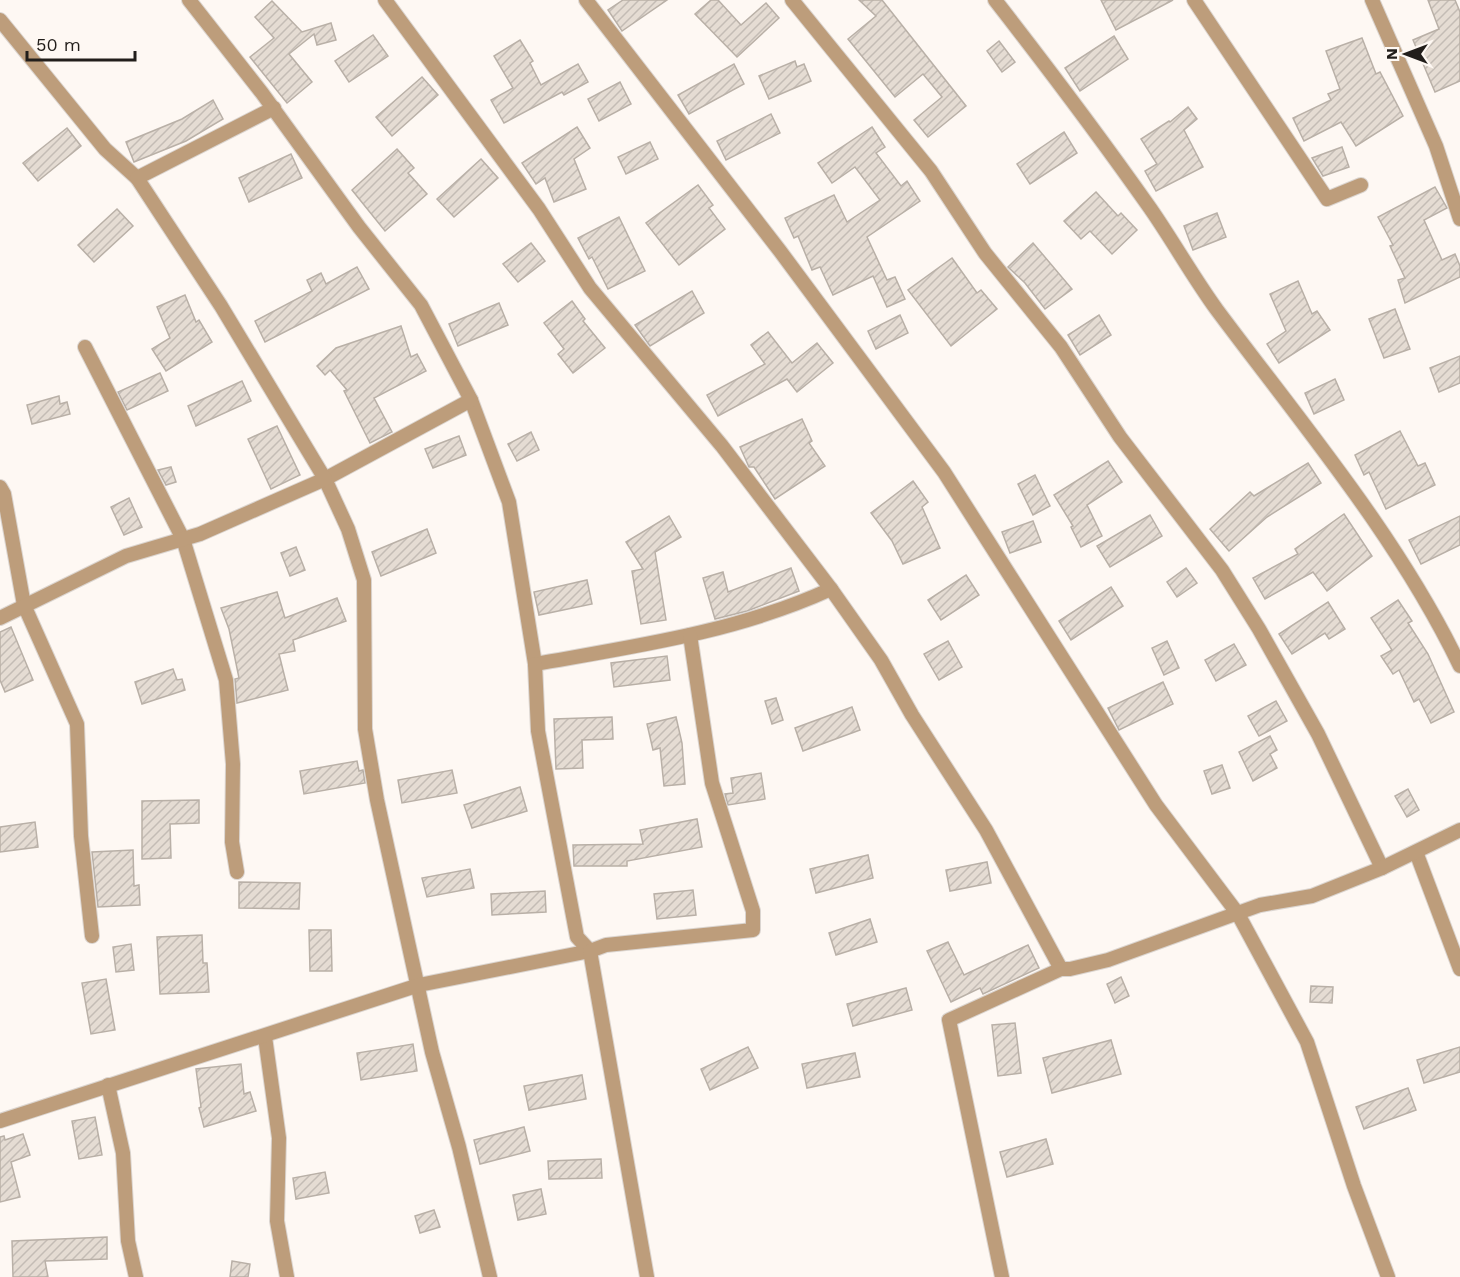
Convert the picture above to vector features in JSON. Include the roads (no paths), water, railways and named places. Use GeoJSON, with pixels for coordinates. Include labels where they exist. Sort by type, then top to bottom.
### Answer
{"type":"FeatureCollection","features":[{"type":"Feature","properties":{"kind":"street"},"geometry":{"type":"LineString","coordinates":[[189,0],[274,108],[359,227],[421,305],[471,400],[509,502],[535,664],[538,731],[577,937],[590,951],[647,1277]]}},
{"type":"Feature","properties":{"kind":"street"},"geometry":{"type":"LineString","coordinates":[[385,0],[539,208],[590,288],[722,446],[831,589],[881,660],[912,715],[986,830],[1061,969]]}},
{"type":"Feature","properties":{"kind":"street"},"geometry":{"type":"LineString","coordinates":[[586,0],[780,251],[938,463],[1156,805],[1238,914],[1307,1042],[1354,1186],[1388,1277]]}},
{"type":"Feature","properties":{"kind":"street"},"geometry":{"type":"LineString","coordinates":[[792,0],[931,171],[985,252],[1061,347],[1120,437],[1222,570],[1259,629],[1317,734],[1382,868]]}},
{"type":"Feature","properties":{"kind":"street"},"geometry":{"type":"LineString","coordinates":[[995,0],[1060,83],[1150,208],[1211,302],[1383,533],[1442,628],[1460,666]]}},
{"type":"Feature","properties":{"kind":"street"},"geometry":{"type":"LineString","coordinates":[[1194,0],[1327,199],[1362,185]]}},
{"type":"Feature","properties":{"kind":"street"},"geometry":{"type":"LineString","coordinates":[[1372,0],[1400,58],[1436,146],[1460,219]]}},
{"type":"Feature","properties":{"kind":"street"},"geometry":{"type":"LineString","coordinates":[[0,20],[105,149],[137,178],[221,306],[325,479],[348,529],[364,580],[365,729],[377,800],[432,1052],[459,1147],[490,1277]]}},
{"type":"Feature","properties":{"kind":"street"},"geometry":{"type":"LineString","coordinates":[[137,178],[274,108]]}},
{"type":"Feature","properties":{"kind":"street"},"geometry":{"type":"LineString","coordinates":[[85,347],[183,539],[225,680],[233,764],[232,842],[237,872]]}},
{"type":"Feature","properties":{"kind":"street"},"geometry":{"type":"LineString","coordinates":[[0,618],[126,556],[200,534],[325,479],[471,400]]}},
{"type":"Feature","properties":{"kind":"street"},"geometry":{"type":"LineString","coordinates":[[0,487],[4,494],[24,605],[77,724],[81,836],[92,936]]}},
{"type":"Feature","properties":{"kind":"street"},"geometry":{"type":"LineString","coordinates":[[535,664],[690,635],[802,602],[831,589]]}},
{"type":"Feature","properties":{"kind":"street"},"geometry":{"type":"LineString","coordinates":[[0,1121],[108,1084],[265,1037],[419,985],[590,951],[606,945],[753,930],[753,911],[712,783],[690,635]]}},
{"type":"Feature","properties":{"kind":"street"},"geometry":{"type":"LineString","coordinates":[[1002,1277],[949,1020],[1061,969],[1108,960],[1260,905],[1312,896],[1382,868],[1460,830]]}},
{"type":"Feature","properties":{"kind":"street"},"geometry":{"type":"LineString","coordinates":[[1416,852],[1460,969]]}},
{"type":"Feature","properties":{"kind":"street"},"geometry":{"type":"LineString","coordinates":[[265,1037],[279,1138],[277,1221],[287,1277]]}},
{"type":"Feature","properties":{"kind":"street"},"geometry":{"type":"LineString","coordinates":[[108,1084],[123,1153],[128,1241],[136,1277]]}}]}
